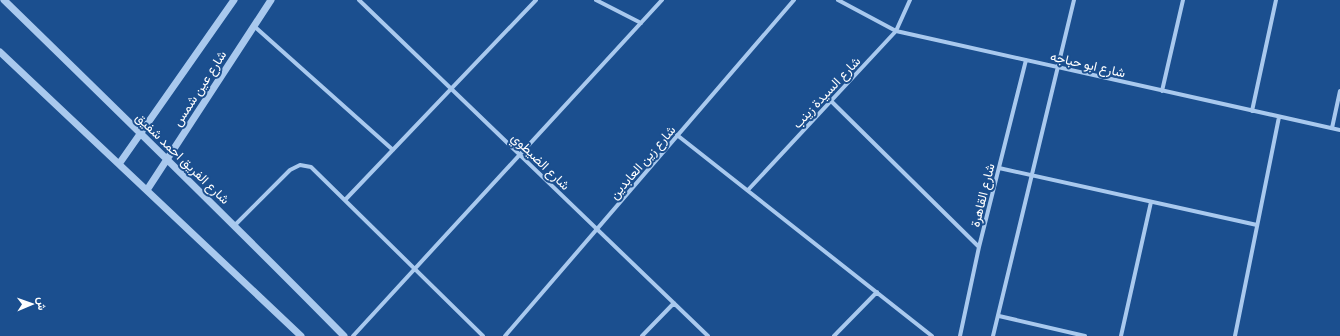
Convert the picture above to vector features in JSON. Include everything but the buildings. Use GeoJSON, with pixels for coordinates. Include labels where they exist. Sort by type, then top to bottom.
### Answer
{"type":"FeatureCollection","features":[{"type":"Feature","properties":{"kind":"street","name":"شارع الفريق احمد شفيق"},"geometry":{"type":"LineString","coordinates":[[4,0],[140,135],[235,226],[344,336]]}},
{"type":"Feature","properties":{"kind":"street","name":"شارع عين شمس"},"geometry":{"type":"LineString","coordinates":[[119,164],[234,0]]}},
{"type":"Feature","properties":{"kind":"street","name":"شارع عين شمس"},"geometry":{"type":"LineString","coordinates":[[147,190],[271,0]]}},
{"type":"Feature","properties":{"kind":"street","name":"شارع الضيطوي"},"geometry":{"type":"LineString","coordinates":[[359,0],[708,336]]}},
{"type":"Feature","properties":{"kind":"street"},"geometry":{"type":"LineString","coordinates":[[345,200],[536,0]]}},
{"type":"Feature","properties":{"kind":"street"},"geometry":{"type":"LineString","coordinates":[[596,0],[641,23]]}},
{"type":"Feature","properties":{"kind":"street"},"geometry":{"type":"LineString","coordinates":[[353,336],[662,0]]}},
{"type":"Feature","properties":{"kind":"street","name":"شارع زين العابدين"},"geometry":{"type":"LineString","coordinates":[[505,336],[794,0]]}},
{"type":"Feature","properties":{"kind":"street","name":"شارع ابو حباجه"},"geometry":{"type":"LineString","coordinates":[[838,0],[896,31],[1340,130]]}},
{"type":"Feature","properties":{"kind":"street","name":"شارع السيدة زينب"},"geometry":{"type":"LineString","coordinates":[[748,190],[896,31],[910,0]]}},
{"type":"Feature","properties":{"kind":"street"},"geometry":{"type":"LineString","coordinates":[[993,336],[1074,0]]}},
{"type":"Feature","properties":{"kind":"street"},"geometry":{"type":"LineString","coordinates":[[1162,90],[1183,0]]}},
{"type":"Feature","properties":{"kind":"street"},"geometry":{"type":"LineString","coordinates":[[1252,111],[1276,0]]}},
{"type":"Feature","properties":{"kind":"street"},"geometry":{"type":"LineString","coordinates":[[254,26],[393,150]]}},
{"type":"Feature","properties":{"kind":"street"},"geometry":{"type":"LineString","coordinates":[[0,52],[301,336]]}},
{"type":"Feature","properties":{"kind":"street","name":"شارع القاهرة"},"geometry":{"type":"LineString","coordinates":[[960,336],[979,247],[1026,60]]}},
{"type":"Feature","properties":{"kind":"street"},"geometry":{"type":"LineString","coordinates":[[1332,128],[1340,91]]}},
{"type":"Feature","properties":{"kind":"street"},"geometry":{"type":"LineString","coordinates":[[831,101],[979,247]]}},
{"type":"Feature","properties":{"kind":"street"},"geometry":{"type":"LineString","coordinates":[[1235,336],[1279,117]]}},
{"type":"Feature","properties":{"kind":"street"},"geometry":{"type":"LineString","coordinates":[[677,135],[932,336]]}},
{"type":"Feature","properties":{"kind":"street"},"geometry":{"type":"LineString","coordinates":[[235,226],[290,170],[300,165],[311,167],[483,336]]}},
{"type":"Feature","properties":{"kind":"street"},"geometry":{"type":"LineString","coordinates":[[999,168],[1257,226]]}},
{"type":"Feature","properties":{"kind":"street"},"geometry":{"type":"LineString","coordinates":[[1121,336],[1151,202]]}},
{"type":"Feature","properties":{"kind":"street"},"geometry":{"type":"LineString","coordinates":[[834,336],[877,292]]}},
{"type":"Feature","properties":{"kind":"street"},"geometry":{"type":"LineString","coordinates":[[642,336],[674,303]]}},
{"type":"Feature","properties":{"kind":"street"},"geometry":{"type":"LineString","coordinates":[[999,316],[1085,336]]}}]}
